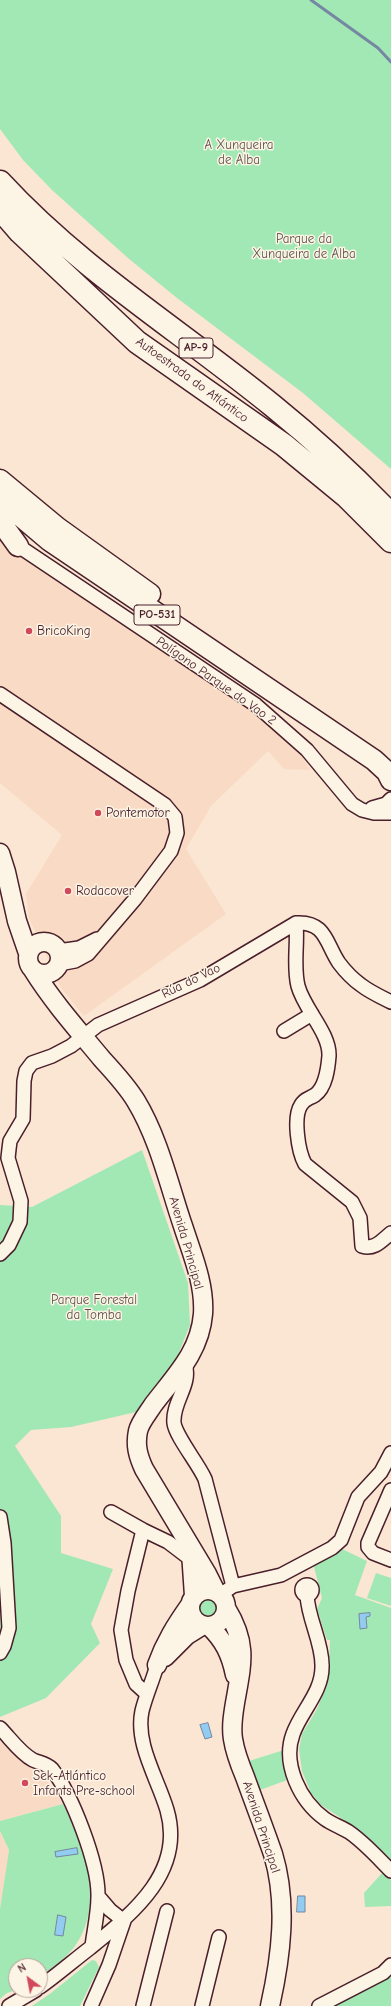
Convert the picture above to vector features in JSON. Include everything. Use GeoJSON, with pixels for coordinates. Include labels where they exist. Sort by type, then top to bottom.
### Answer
{"type":"FeatureCollection","features":[{"type":"Feature","properties":{"kind":"highway","name":"Autoestrada do Atlántico"},"geometry":{"type":"LineString","coordinates":[[0,182],[31,215],[74,254],[273,406],[357,479],[391,515]]}},
{"type":"Feature","properties":{"kind":"highway","name":"Autoestrada do Atlántico"},"geometry":{"type":"LineString","coordinates":[[0,209],[20,232],[137,342],[284,445],[346,496],[391,541]]}},
{"type":"Feature","properties":{"kind":"main road","name":"PO-531"},"geometry":{"type":"LineString","coordinates":[[0,480],[58,528],[208,636],[391,758]]}},
{"type":"Feature","properties":{"kind":"main road"},"geometry":{"type":"LineString","coordinates":[[0,496],[6,499],[58,541],[109,573],[238,663],[266,680],[286,688]]}},
{"type":"Feature","properties":{"kind":"main road","name":"PO-531"},"geometry":{"type":"LineString","coordinates":[[0,499],[50,542],[374,760],[387,772],[391,780]]}},
{"type":"Feature","properties":{"kind":"main road"},"geometry":{"type":"LineString","coordinates":[[0,521],[18,546]]}},
{"type":"Feature","properties":{"kind":"street","name":"Polígono Parque do Vao 2"},"geometry":{"type":"LineString","coordinates":[[0,533],[256,705],[307,750],[346,799],[356,807]]}},
{"type":"Feature","properties":{"kind":"street"},"geometry":{"type":"LineString","coordinates":[[0,694],[165,805],[175,817],[177,833],[171,851],[135,899],[88,954],[75,961],[50,965],[29,966],[33,948],[17,921],[6,872],[0,854]]}},
{"type":"Feature","properties":{"kind":"street"},"geometry":{"type":"LineString","coordinates":[[356,807],[378,807],[386,804],[391,799]]}},
{"type":"Feature","properties":{"kind":"street"},"geometry":{"type":"LineString","coordinates":[[356,807],[374,813],[391,813]]}},
{"type":"Feature","properties":{"kind":"street"},"geometry":{"type":"LineString","coordinates":[[391,1002],[361,986],[339,963],[330,945],[316,927],[307,922],[296,923],[298,940],[295,956],[298,987],[327,1043],[329,1054],[325,1080],[320,1091],[314,1096],[306,1098],[300,1106],[297,1132],[300,1156],[305,1164],[352,1202],[360,1218],[362,1246],[369,1248],[374,1246],[391,1233]]}},
{"type":"Feature","properties":{"kind":"street","name":"Rúa do Vao"},"geometry":{"type":"LineString","coordinates":[[0,1254],[9,1245],[20,1222],[21,1201],[8,1158],[8,1149],[10,1141],[22,1119],[24,1081],[26,1071],[32,1064],[71,1046],[98,1025],[200,980],[296,923]]}},
{"type":"Feature","properties":{"kind":"street"},"geometry":{"type":"LineString","coordinates":[[33,948],[50,943],[50,965]]}},
{"type":"Feature","properties":{"kind":"street","name":"Avenida Principal"},"geometry":{"type":"LineString","coordinates":[[50,965],[50,994],[126,1087],[143,1114],[153,1135],[201,1286],[203,1313],[199,1338],[191,1356],[146,1415],[138,1430],[136,1445],[138,1456],[144,1469],[191,1553],[224,1595],[241,1642],[243,1659],[232,1724],[234,1745],[273,1854],[281,1890],[279,1968]]}},
{"type":"Feature","properties":{"kind":"street"},"geometry":{"type":"LineString","coordinates":[[284,1031],[312,1014]]}},
{"type":"Feature","properties":{"kind":"street"},"geometry":{"type":"LineString","coordinates":[[158,1665],[174,1646],[187,1635],[206,1625],[216,1624],[222,1619],[224,1595],[205,1479],[199,1466],[177,1434],[174,1424],[174,1412],[184,1390],[187,1376],[185,1364]]}},
{"type":"Feature","properties":{"kind":"street"},"geometry":{"type":"LineString","coordinates":[[48,1981],[124,1921],[149,1895],[168,1856],[171,1832],[167,1811],[145,1748],[141,1729],[142,1712],[147,1694],[163,1648],[170,1634],[192,1601],[206,1590],[224,1595],[281,1574],[332,1548],[340,1540],[358,1497],[381,1472],[391,1453]]}},
{"type":"Feature","properties":{"kind":"street"},"geometry":{"type":"LineString","coordinates":[[391,1490],[368,1543],[368,1547],[374,1553],[391,1560]]}},
{"type":"Feature","properties":{"kind":"street"},"geometry":{"type":"LineString","coordinates":[[111,1512],[143,1530],[191,1553],[192,1601],[190,1610],[194,1620],[206,1625],[219,1635],[229,1652],[238,1687]]}},
{"type":"Feature","properties":{"kind":"street"},"geometry":{"type":"LineString","coordinates":[[0,1517],[4,1543],[9,1628],[4,1646],[0,1653]]}},
{"type":"Feature","properties":{"kind":"street"},"geometry":{"type":"LineString","coordinates":[[143,1530],[128,1591],[121,1630],[126,1660],[136,1684],[147,1694]]}},
{"type":"Feature","properties":{"kind":"street"},"geometry":{"type":"LineString","coordinates":[[307,1595],[307,1605],[318,1638],[322,1667],[313,1699],[296,1724],[290,1743],[289,1757],[292,1771],[300,1791],[311,1807],[326,1819],[349,1832],[391,1871]]}},
{"type":"Feature","properties":{"kind":"street"},"geometry":{"type":"LineString","coordinates":[[0,1728],[33,1760],[45,1763],[51,1769],[68,1795],[92,1858],[98,1896],[92,1946]]}},
{"type":"Feature","properties":{"kind":"street"},"geometry":{"type":"LineString","coordinates":[[98,1896],[110,1910],[124,1921]]}},
{"type":"Feature","properties":{"kind":"street"},"geometry":{"type":"LineString","coordinates":[[143,2006],[167,1912]]}},
{"type":"Feature","properties":{"kind":"street"},"geometry":{"type":"LineString","coordinates":[[90,2006],[110,1965],[124,1921]]}},
{"type":"Feature","properties":{"kind":"street"},"geometry":{"type":"LineString","coordinates":[[202,2006],[219,1937]]}},
{"type":"Feature","properties":{"kind":"street"},"geometry":{"type":"LineString","coordinates":[[319,2006],[383,1973],[391,1965]]}},
{"type":"Feature","properties":{"kind":"street"},"geometry":{"type":"LineString","coordinates":[[270,2006],[279,1968]]}},
{"type":"Feature","properties":{"kind":"street"},"geometry":{"type":"LineString","coordinates":[[279,1968],[282,2006]]}},
{"type":"Feature","properties":{"kind":"street"},"geometry":{"type":"LineString","coordinates":[[9,2006],[22,1998]]}},
{"type":"Feature","properties":{"kind":"shaded area"},"geometry":{"type":"Polygon","coordinates":[[[0,532],[290,734],[310,770],[284,769],[268,751],[211,806],[186,849],[226,914],[84,1016],[61,988],[29,918],[26,894],[62,835],[0,783],[0,532]]]}},
{"type":"Feature","properties":{"kind":"shaded area","name":"Sek-Atlántico Infants Pre-school"},"geometry":{"type":"Polygon","coordinates":[[[0,1736],[38,1773],[41,1772],[63,1804],[0,1821],[0,1736]]]}},
{"type":"Feature","properties":{"kind":"shaded area"},"geometry":{"type":"Polygon","coordinates":[[[0,1831],[9,1850],[0,1909],[0,1831]]]}},
{"type":"Feature","properties":{"kind":"green space","name":"A Xunqueira de Alba"},"geometry":{"type":"Polygon","coordinates":[[[0,0],[391,0],[391,469],[303,393],[177,298],[128,258],[52,190],[23,160],[0,129],[0,0]]]}},
{"type":"Feature","properties":{"kind":"green space","name":"Parque Forestal da Tomba"},"geometry":{"type":"Polygon","coordinates":[[[142,1150],[188,1283],[190,1325],[174,1365],[136,1412],[71,1427],[31,1430],[15,1446],[61,1516],[61,1553],[113,1569],[91,1624],[100,1643],[46,1698],[0,1717],[0,1205],[32,1207],[142,1150]]]}},
{"type":"Feature","properties":{"kind":"green space"},"geometry":{"type":"Polygon","coordinates":[[[340,1548],[367,1561],[355,1595],[391,1608],[391,1861],[356,1828],[321,1805],[311,1793],[302,1771],[299,1749],[302,1734],[317,1709],[326,1687],[329,1666],[330,1640],[327,1640],[317,1609],[322,1598],[313,1563],[340,1548]]]}},
{"type":"Feature","properties":{"kind":"green space"},"geometry":{"type":"Polygon","coordinates":[[[376,1573],[391,1578],[391,1606],[367,1598],[376,1573]]]}},
{"type":"Feature","properties":{"kind":"green space"},"geometry":{"type":"Polygon","coordinates":[[[208,1598],[214,1601],[217,1607],[214,1613],[208,1616],[202,1613],[199,1607],[202,1601],[208,1598]]]}},
{"type":"Feature","properties":{"kind":"green space"},"geometry":{"type":"Polygon","coordinates":[[[284,1750],[290,1779],[260,1790],[249,1761],[284,1750]]]}},
{"type":"Feature","properties":{"kind":"green space"},"geometry":{"type":"Polygon","coordinates":[[[63,1804],[71,1820],[84,1856],[90,1893],[89,1912],[84,1930],[75,1946],[59,1963],[48,1971],[48,1958],[8,1958],[8,1993],[0,1999],[0,1909],[9,1850],[0,1831],[0,1821],[63,1804]]]}},
{"type":"Feature","properties":{"kind":"green space"},"geometry":{"type":"Polygon","coordinates":[[[383,1872],[391,1880],[391,1906],[365,1907],[364,1893],[383,1872]]]}},
{"type":"Feature","properties":{"kind":"green space"},"geometry":{"type":"Polygon","coordinates":[[[92,1960],[96,1961],[99,1967],[80,2006],[32,2006],[44,1998],[48,1998],[48,1995],[92,1960]]]}},
{"type":"Feature","properties":{"kind":"green space"},"geometry":{"type":"Polygon","coordinates":[[[391,1975],[391,2006],[333,2006],[387,1979],[391,1975]]]}},
{"type":"Feature","properties":{"kind":"water"},"geometry":{"type":"Polygon","coordinates":[[[370,1613],[370,1616],[366,1617],[367,1628],[360,1629],[359,1614],[370,1613]]]}},
{"type":"Feature","properties":{"kind":"water"},"geometry":{"type":"Polygon","coordinates":[[[208,1723],[212,1737],[205,1739],[200,1725],[208,1723]]]}},
{"type":"Feature","properties":{"kind":"water"},"geometry":{"type":"Polygon","coordinates":[[[77,1848],[78,1854],[56,1857],[55,1852],[77,1848]]]}},
{"type":"Feature","properties":{"kind":"water"},"geometry":{"type":"Polygon","coordinates":[[[298,1896],[305,1896],[305,1912],[297,1912],[298,1896]]]}},
{"type":"Feature","properties":{"kind":"water"},"geometry":{"type":"Polygon","coordinates":[[[58,1915],[66,1917],[63,1936],[55,1935],[58,1915]]]}},
{"type":"Feature","properties":{"kind":"waterway"},"geometry":{"type":"LineString","coordinates":[[311,0],[378,48],[391,62]]}},
{"type":"Feature","properties":{"kind":"place","name":"BricoKing"},"geometry":{"type":"Point","coordinates":[29,631]}},
{"type":"Feature","properties":{"kind":"place","name":"Pontemotor"},"geometry":{"type":"Point","coordinates":[98,813]}},
{"type":"Feature","properties":{"kind":"place","name":"Rodacover"},"geometry":{"type":"Point","coordinates":[68,891]}},
{"type":"Feature","properties":{"kind":"place","name":"Sek-Atlántico Infants Pre-school"},"geometry":{"type":"Point","coordinates":[25,1783]}},
{"type":"Feature","properties":{"kind":"park label","name":"Parque da Xunqueira de Alba"},"geometry":{"type":"Point","coordinates":[304,246]}}]}
